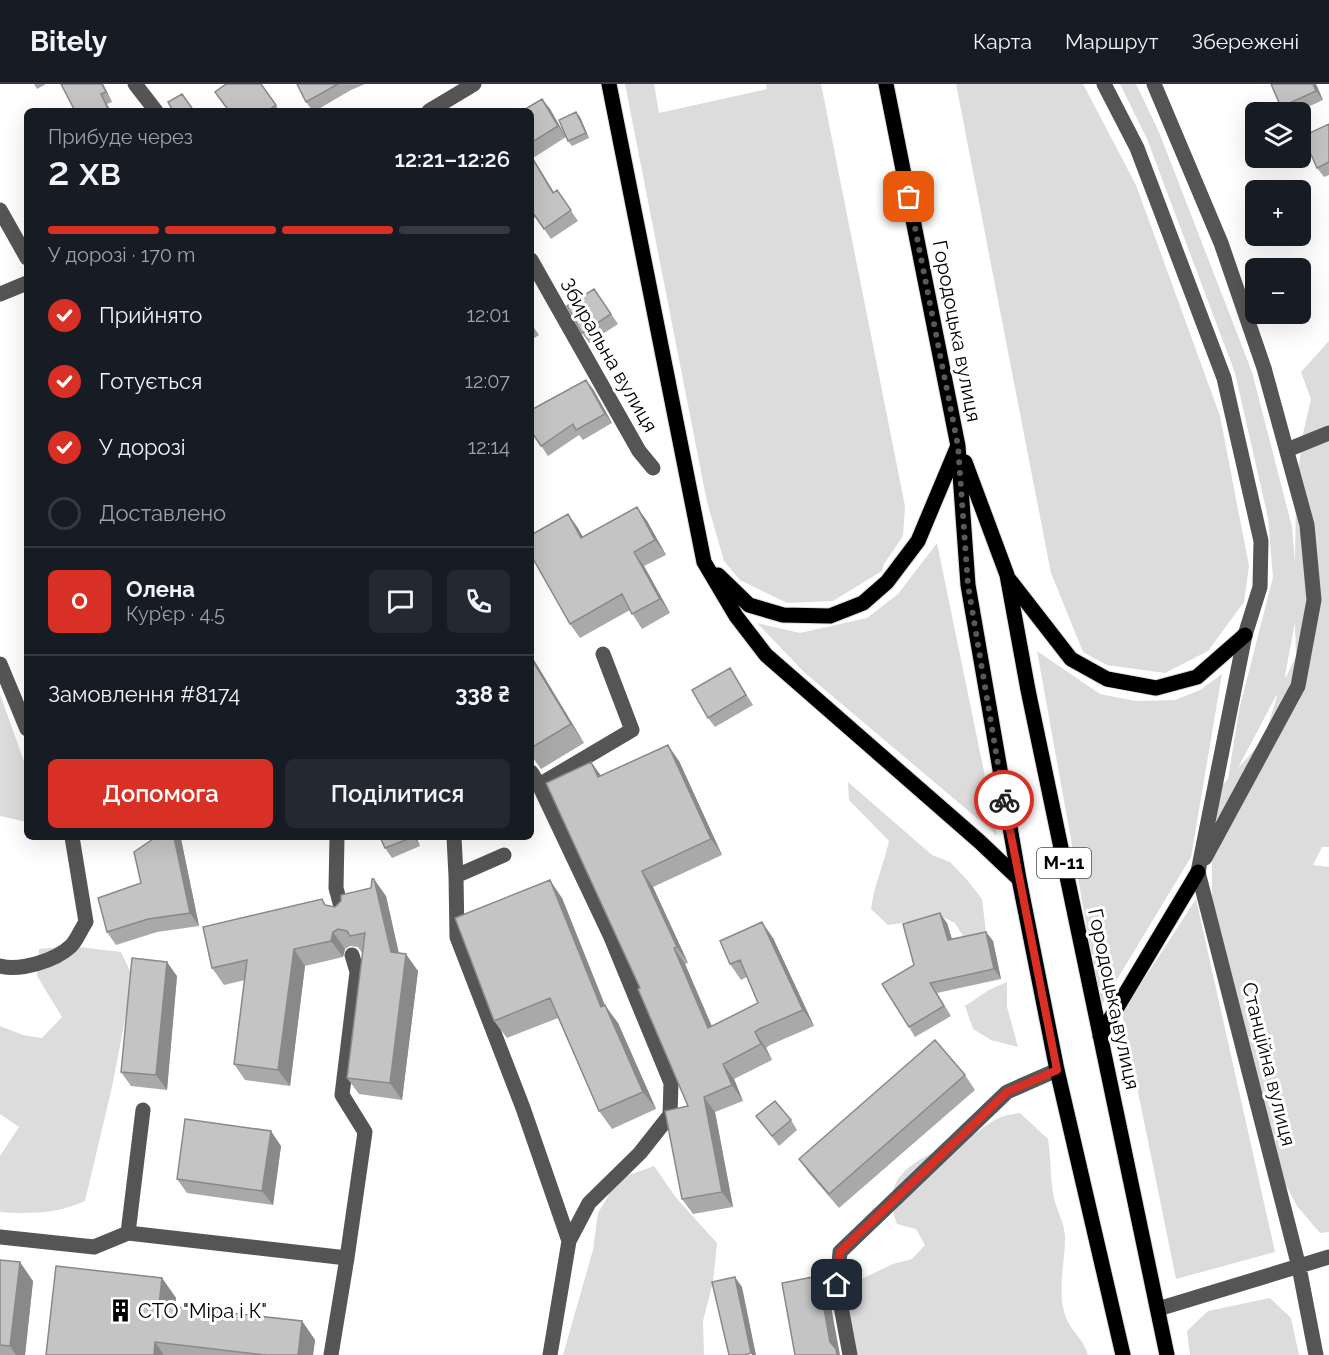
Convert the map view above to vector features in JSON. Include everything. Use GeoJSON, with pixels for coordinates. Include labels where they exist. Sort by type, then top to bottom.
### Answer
{"type":"FeatureCollection","features":[{"type":"Feature","properties":{"kind":"main road"},"geometry":{"type":"LineString","coordinates":[[609,84],[704,562],[736,616],[766,655],[980,842],[1019,879]]}},
{"type":"Feature","properties":{"kind":"main road","name":"Городоцька вулиця"},"geometry":{"type":"LineString","coordinates":[[886,84],[958,446],[968,585],[1019,879],[1057,1070],[1123,1355]]}},
{"type":"Feature","properties":{"kind":"main road"},"geometry":{"type":"LineString","coordinates":[[704,562],[749,605],[783,615],[830,616],[863,603],[887,582],[918,541],[958,446]]}},
{"type":"Feature","properties":{"kind":"main road","name":"Городоцька вулиця"},"geometry":{"type":"LineString","coordinates":[[958,446],[1007,575],[1167,1355]]}},
{"type":"Feature","properties":{"kind":"main road"},"geometry":{"type":"LineString","coordinates":[[1007,575],[1071,658],[1107,679],[1156,688],[1197,677],[1245,635]]}},
{"type":"Feature","properties":{"kind":"main road"},"geometry":{"type":"LineString","coordinates":[[1100,1036],[1198,872]]}},
{"type":"Feature","properties":{"kind":"street"},"geometry":{"type":"LineString","coordinates":[[135,84],[154,108]]}},
{"type":"Feature","properties":{"kind":"street"},"geometry":{"type":"LineString","coordinates":[[440,108],[474,84]]}},
{"type":"Feature","properties":{"kind":"street"},"geometry":{"type":"LineString","coordinates":[[1104,84],[1137,148],[1224,378],[1261,541],[1260,586],[1245,635],[1198,872]]}},
{"type":"Feature","properties":{"kind":"street"},"geometry":{"type":"LineString","coordinates":[[1154,84],[1221,243],[1264,368],[1307,525],[1314,600],[1298,686],[1198,872]]}},
{"type":"Feature","properties":{"kind":"street"},"geometry":{"type":"LineString","coordinates":[[0,210],[24,253]]}},
{"type":"Feature","properties":{"kind":"street","name":"Збиральна вулиця"},"geometry":{"type":"LineString","coordinates":[[534,265],[639,451],[653,468]]}},
{"type":"Feature","properties":{"kind":"street"},"geometry":{"type":"LineString","coordinates":[[0,294],[24,284]]}},
{"type":"Feature","properties":{"kind":"street"},"geometry":{"type":"LineString","coordinates":[[1287,450],[1329,433]]}},
{"type":"Feature","properties":{"kind":"street"},"geometry":{"type":"LineString","coordinates":[[550,1355],[569,1241],[589,1203],[640,1153],[670,1115],[671,1083],[610,935],[535,779],[632,730],[603,654]]}},
{"type":"Feature","properties":{"kind":"street"},"geometry":{"type":"LineString","coordinates":[[0,664],[24,722]]}},
{"type":"Feature","properties":{"kind":"street"},"geometry":{"type":"LineString","coordinates":[[0,966],[9,968],[42,962],[70,946],[86,922],[72,840]]}},
{"type":"Feature","properties":{"kind":"street"},"geometry":{"type":"LineString","coordinates":[[337,840],[336,888],[343,914]]}},
{"type":"Feature","properties":{"kind":"street"},"geometry":{"type":"LineString","coordinates":[[454,840],[458,937],[523,1107],[569,1241]]}},
{"type":"Feature","properties":{"kind":"street"},"geometry":{"type":"LineString","coordinates":[[456,876],[504,855]]}},
{"type":"Feature","properties":{"kind":"street","name":"Станційна вулиця"},"geometry":{"type":"LineString","coordinates":[[1198,872],[1299,1267],[1316,1355]]}},
{"type":"Feature","properties":{"kind":"street"},"geometry":{"type":"LineString","coordinates":[[331,1355],[365,1132],[342,1095],[357,972],[352,955]]}},
{"type":"Feature","properties":{"kind":"street"},"geometry":{"type":"LineString","coordinates":[[850,1355],[837,1285],[840,1252],[1007,1092],[1057,1070]]}},
{"type":"Feature","properties":{"kind":"street"},"geometry":{"type":"LineString","coordinates":[[128,1233],[143,1110]]}},
{"type":"Feature","properties":{"kind":"street"},"geometry":{"type":"LineString","coordinates":[[0,1237],[94,1247],[128,1233],[346,1258]]}},
{"type":"Feature","properties":{"kind":"street"},"geometry":{"type":"LineString","coordinates":[[1158,1309],[1329,1257]]}},
{"type":"Feature","properties":{"kind":"shaded area"},"geometry":{"type":"Polygon","coordinates":[[[625,84],[654,84],[659,113],[767,89],[766,84],[821,84],[905,506],[903,536],[884,564],[882,571],[833,601],[787,603],[740,580],[724,561],[707,502],[625,84]]]}},
{"type":"Feature","properties":{"kind":"shaded area"},"geometry":{"type":"Polygon","coordinates":[[[956,84],[1083,84],[1136,185],[1220,416],[1249,566],[1244,602],[1208,651],[1165,673],[1107,665],[1083,652],[1051,573],[956,84]]]}},
{"type":"Feature","properties":{"kind":"shaded area"},"geometry":{"type":"Polygon","coordinates":[[[1120,84],[1136,84],[1159,132],[1252,372],[1292,527],[1295,562],[1296,495],[1302,438],[1311,399],[1301,372],[1329,341],[1329,847],[1322,847],[1313,865],[1329,867],[1329,1232],[1320,1233],[1297,1206],[1279,1172],[1212,907],[1212,863],[1218,790],[1228,779],[1239,710],[1273,577],[1268,518],[1235,373],[1147,139],[1120,84]],[[1295,622],[1285,676],[1286,677],[1296,656],[1295,622]],[[1276,696],[1238,768],[1264,739],[1276,696]]]}},
{"type":"Feature","properties":{"kind":"shaded area"},"geometry":{"type":"Polygon","coordinates":[[[937,543],[997,835],[805,673],[757,623],[800,633],[867,618],[898,594],[937,543]]]}},
{"type":"Feature","properties":{"kind":"shaded area"},"geometry":{"type":"Polygon","coordinates":[[[1037,651],[1100,694],[1136,701],[1175,700],[1200,690],[1222,674],[1191,857],[1101,1006],[1037,651]]]}},
{"type":"Feature","properties":{"kind":"shaded area"},"geometry":{"type":"Polygon","coordinates":[[[0,694],[24,762],[24,821],[0,816],[0,694]]]}},
{"type":"Feature","properties":{"kind":"shaded area"},"geometry":{"type":"Polygon","coordinates":[[[848,782],[932,855],[950,862],[968,881],[982,899],[986,932],[963,936],[955,923],[943,917],[888,925],[871,909],[889,841],[849,800],[848,782]]]}},
{"type":"Feature","properties":{"kind":"shaded area"},"geometry":{"type":"Polygon","coordinates":[[[1196,899],[1275,1252],[1176,1279],[1122,1013],[1196,899]]]}},
{"type":"Feature","properties":{"kind":"shaded area"},"geometry":{"type":"Polygon","coordinates":[[[71,946],[121,952],[130,971],[130,994],[112,1087],[85,1201],[43,1212],[0,1212],[0,1156],[19,1127],[0,1114],[0,1026],[23,1035],[42,1038],[62,1017],[37,976],[39,949],[71,946]]]}},
{"type":"Feature","properties":{"kind":"shaded area"},"geometry":{"type":"Polygon","coordinates":[[[1007,982],[1007,1007],[1018,1047],[991,1040],[973,1029],[965,1006],[989,990],[1007,982]]]}},
{"type":"Feature","properties":{"kind":"shaded area"},"geometry":{"type":"Polygon","coordinates":[[[1020,1113],[1048,1139],[1055,1203],[1065,1233],[1062,1300],[1069,1325],[1084,1345],[1088,1355],[854,1355],[847,1297],[857,1281],[893,1264],[912,1259],[925,1245],[916,1229],[897,1224],[892,1205],[893,1190],[899,1178],[921,1159],[967,1138],[1003,1116],[1020,1113]]]}},
{"type":"Feature","properties":{"kind":"shaded area"},"geometry":{"type":"Polygon","coordinates":[[[654,1166],[677,1199],[717,1243],[713,1282],[703,1321],[704,1355],[563,1355],[593,1250],[598,1213],[618,1179],[654,1166]]]}},
{"type":"Feature","properties":{"kind":"shaded area"},"geometry":{"type":"Polygon","coordinates":[[[1270,1298],[1291,1318],[1299,1355],[1190,1355],[1187,1331],[1208,1311],[1270,1298]]]}},
{"type":"Feature","properties":{"kind":"building"},"geometry":{"type":"Polygon","coordinates":[[[61,84],[102,84],[106,92],[101,94],[108,108],[73,108],[61,84]]]}},
{"type":"Feature","properties":{"kind":"building"},"geometry":{"type":"Polygon","coordinates":[[[226,84],[261,84],[276,105],[272,108],[227,108],[215,92],[226,84]]]}},
{"type":"Feature","properties":{"kind":"building"},"geometry":{"type":"Polygon","coordinates":[[[297,84],[338,84],[306,102],[297,84]]]}},
{"type":"Feature","properties":{"kind":"building"},"geometry":{"type":"Polygon","coordinates":[[[1271,84],[1313,84],[1316,91],[1292,102],[1279,102],[1271,84]]]}},
{"type":"Feature","properties":{"kind":"building"},"geometry":{"type":"Polygon","coordinates":[[[182,94],[192,108],[171,108],[168,102],[182,94]]]}},
{"type":"Feature","properties":{"kind":"building"},"geometry":{"type":"Polygon","coordinates":[[[542,99],[558,126],[534,141],[534,108],[527,108],[542,99]]]}},
{"type":"Feature","properties":{"kind":"building"},"geometry":{"type":"Polygon","coordinates":[[[576,112],[586,133],[568,141],[559,120],[576,112]]]}},
{"type":"Feature","properties":{"kind":"building"},"geometry":{"type":"Polygon","coordinates":[[[1329,124],[1329,162],[1317,168],[1311,154],[1311,132],[1329,124]]]}},
{"type":"Feature","properties":{"kind":"building"},"geometry":{"type":"Polygon","coordinates":[[[534,161],[553,193],[557,190],[571,210],[544,229],[534,214],[534,161]]]}},
{"type":"Feature","properties":{"kind":"building"},"geometry":{"type":"Polygon","coordinates":[[[594,289],[611,314],[582,333],[567,306],[594,289]]]}},
{"type":"Feature","properties":{"kind":"building"},"geometry":{"type":"Polygon","coordinates":[[[586,380],[605,414],[576,430],[573,424],[541,446],[534,436],[534,408],[586,380]]]}},
{"type":"Feature","properties":{"kind":"building"},"geometry":{"type":"Polygon","coordinates":[[[637,507],[655,540],[634,552],[660,599],[632,614],[622,594],[570,624],[534,560],[534,533],[568,514],[581,538],[637,507]]]}},
{"type":"Feature","properties":{"kind":"building"},"geometry":{"type":"Polygon","coordinates":[[[534,663],[571,724],[534,746],[534,663]]]}},
{"type":"Feature","properties":{"kind":"building"},"geometry":{"type":"Polygon","coordinates":[[[730,668],[746,695],[708,718],[692,690],[730,668]]]}},
{"type":"Feature","properties":{"kind":"building"},"geometry":{"type":"Polygon","coordinates":[[[668,745],[711,839],[642,871],[677,947],[674,948],[708,1028],[758,1003],[740,960],[730,964],[720,941],[762,922],[803,1010],[759,1029],[755,1032],[761,1044],[723,1064],[732,1085],[704,1097],[722,1192],[682,1199],[665,1111],[688,1106],[638,989],[640,988],[546,783],[591,762],[598,777],[668,745]]]}},
{"type":"Feature","properties":{"kind":"building"},"geometry":{"type":"Polygon","coordinates":[[[152,840],[175,840],[190,913],[148,919],[107,932],[98,898],[141,883],[134,852],[152,840]]]}},
{"type":"Feature","properties":{"kind":"building"},"geometry":{"type":"Polygon","coordinates":[[[381,840],[405,840],[385,848],[381,840]]]}},
{"type":"Feature","properties":{"kind":"building"},"geometry":{"type":"Polygon","coordinates":[[[372,879],[374,879],[391,952],[406,954],[390,1083],[347,1078],[365,933],[350,936],[347,931],[338,929],[333,932],[331,941],[294,949],[278,1070],[234,1064],[247,960],[212,968],[203,927],[322,899],[325,905],[335,907],[341,901],[341,895],[371,888],[372,879]]]}},
{"type":"Feature","properties":{"kind":"building"},"geometry":{"type":"Polygon","coordinates":[[[550,880],[601,1007],[605,1005],[643,1092],[599,1111],[550,998],[494,1021],[455,918],[550,880]]]}},
{"type":"Feature","properties":{"kind":"building"},"geometry":{"type":"Polygon","coordinates":[[[940,913],[948,940],[986,932],[994,969],[930,983],[944,1006],[909,1027],[882,984],[914,965],[903,924],[940,913]]]}},
{"type":"Feature","properties":{"kind":"building"},"geometry":{"type":"Polygon","coordinates":[[[132,958],[167,962],[156,1075],[121,1072],[132,958]]]}},
{"type":"Feature","properties":{"kind":"building"},"geometry":{"type":"Polygon","coordinates":[[[935,1040],[965,1075],[829,1194],[799,1159],[935,1040]]]}},
{"type":"Feature","properties":{"kind":"building"},"geometry":{"type":"Polygon","coordinates":[[[775,1101],[791,1120],[772,1136],[756,1116],[775,1101]]]}},
{"type":"Feature","properties":{"kind":"building"},"geometry":{"type":"Polygon","coordinates":[[[185,1119],[271,1131],[262,1191],[177,1179],[185,1119]]]}},
{"type":"Feature","properties":{"kind":"building"},"geometry":{"type":"Polygon","coordinates":[[[0,1260],[20,1262],[10,1346],[0,1345],[0,1260]]]}},
{"type":"Feature","properties":{"kind":"building","name":"СТО \"Міра і К\""},"geometry":{"type":"Polygon","coordinates":[[[56,1266],[162,1278],[159,1305],[302,1321],[298,1355],[265,1355],[155,1342],[154,1355],[46,1355],[56,1266]]]}},
{"type":"Feature","properties":{"kind":"building"},"geometry":{"type":"Polygon","coordinates":[[[818,1276],[830,1342],[836,1349],[837,1355],[795,1355],[782,1283],[818,1276]]]}},
{"type":"Feature","properties":{"kind":"building"},"geometry":{"type":"Polygon","coordinates":[[[735,1277],[751,1353],[744,1355],[729,1355],[712,1282],[735,1277]]]}},
{"type":"Feature","properties":{"kind":"way so far"},"geometry":{"type":"LineString","coordinates":[[909,197],[958,446],[968,585],[1004,800]]}},
{"type":"Feature","properties":{"kind":"place","name":"СТО \"Міра і К\""},"geometry":{"type":"Point","coordinates":[120,1311]}},
{"type":"Feature","properties":{"kind":"route"},"geometry":{"type":"LineString","coordinates":[[837,1285],[840,1252],[1007,1092],[1031,1079],[1057,1070],[1004,800]]}}]}
